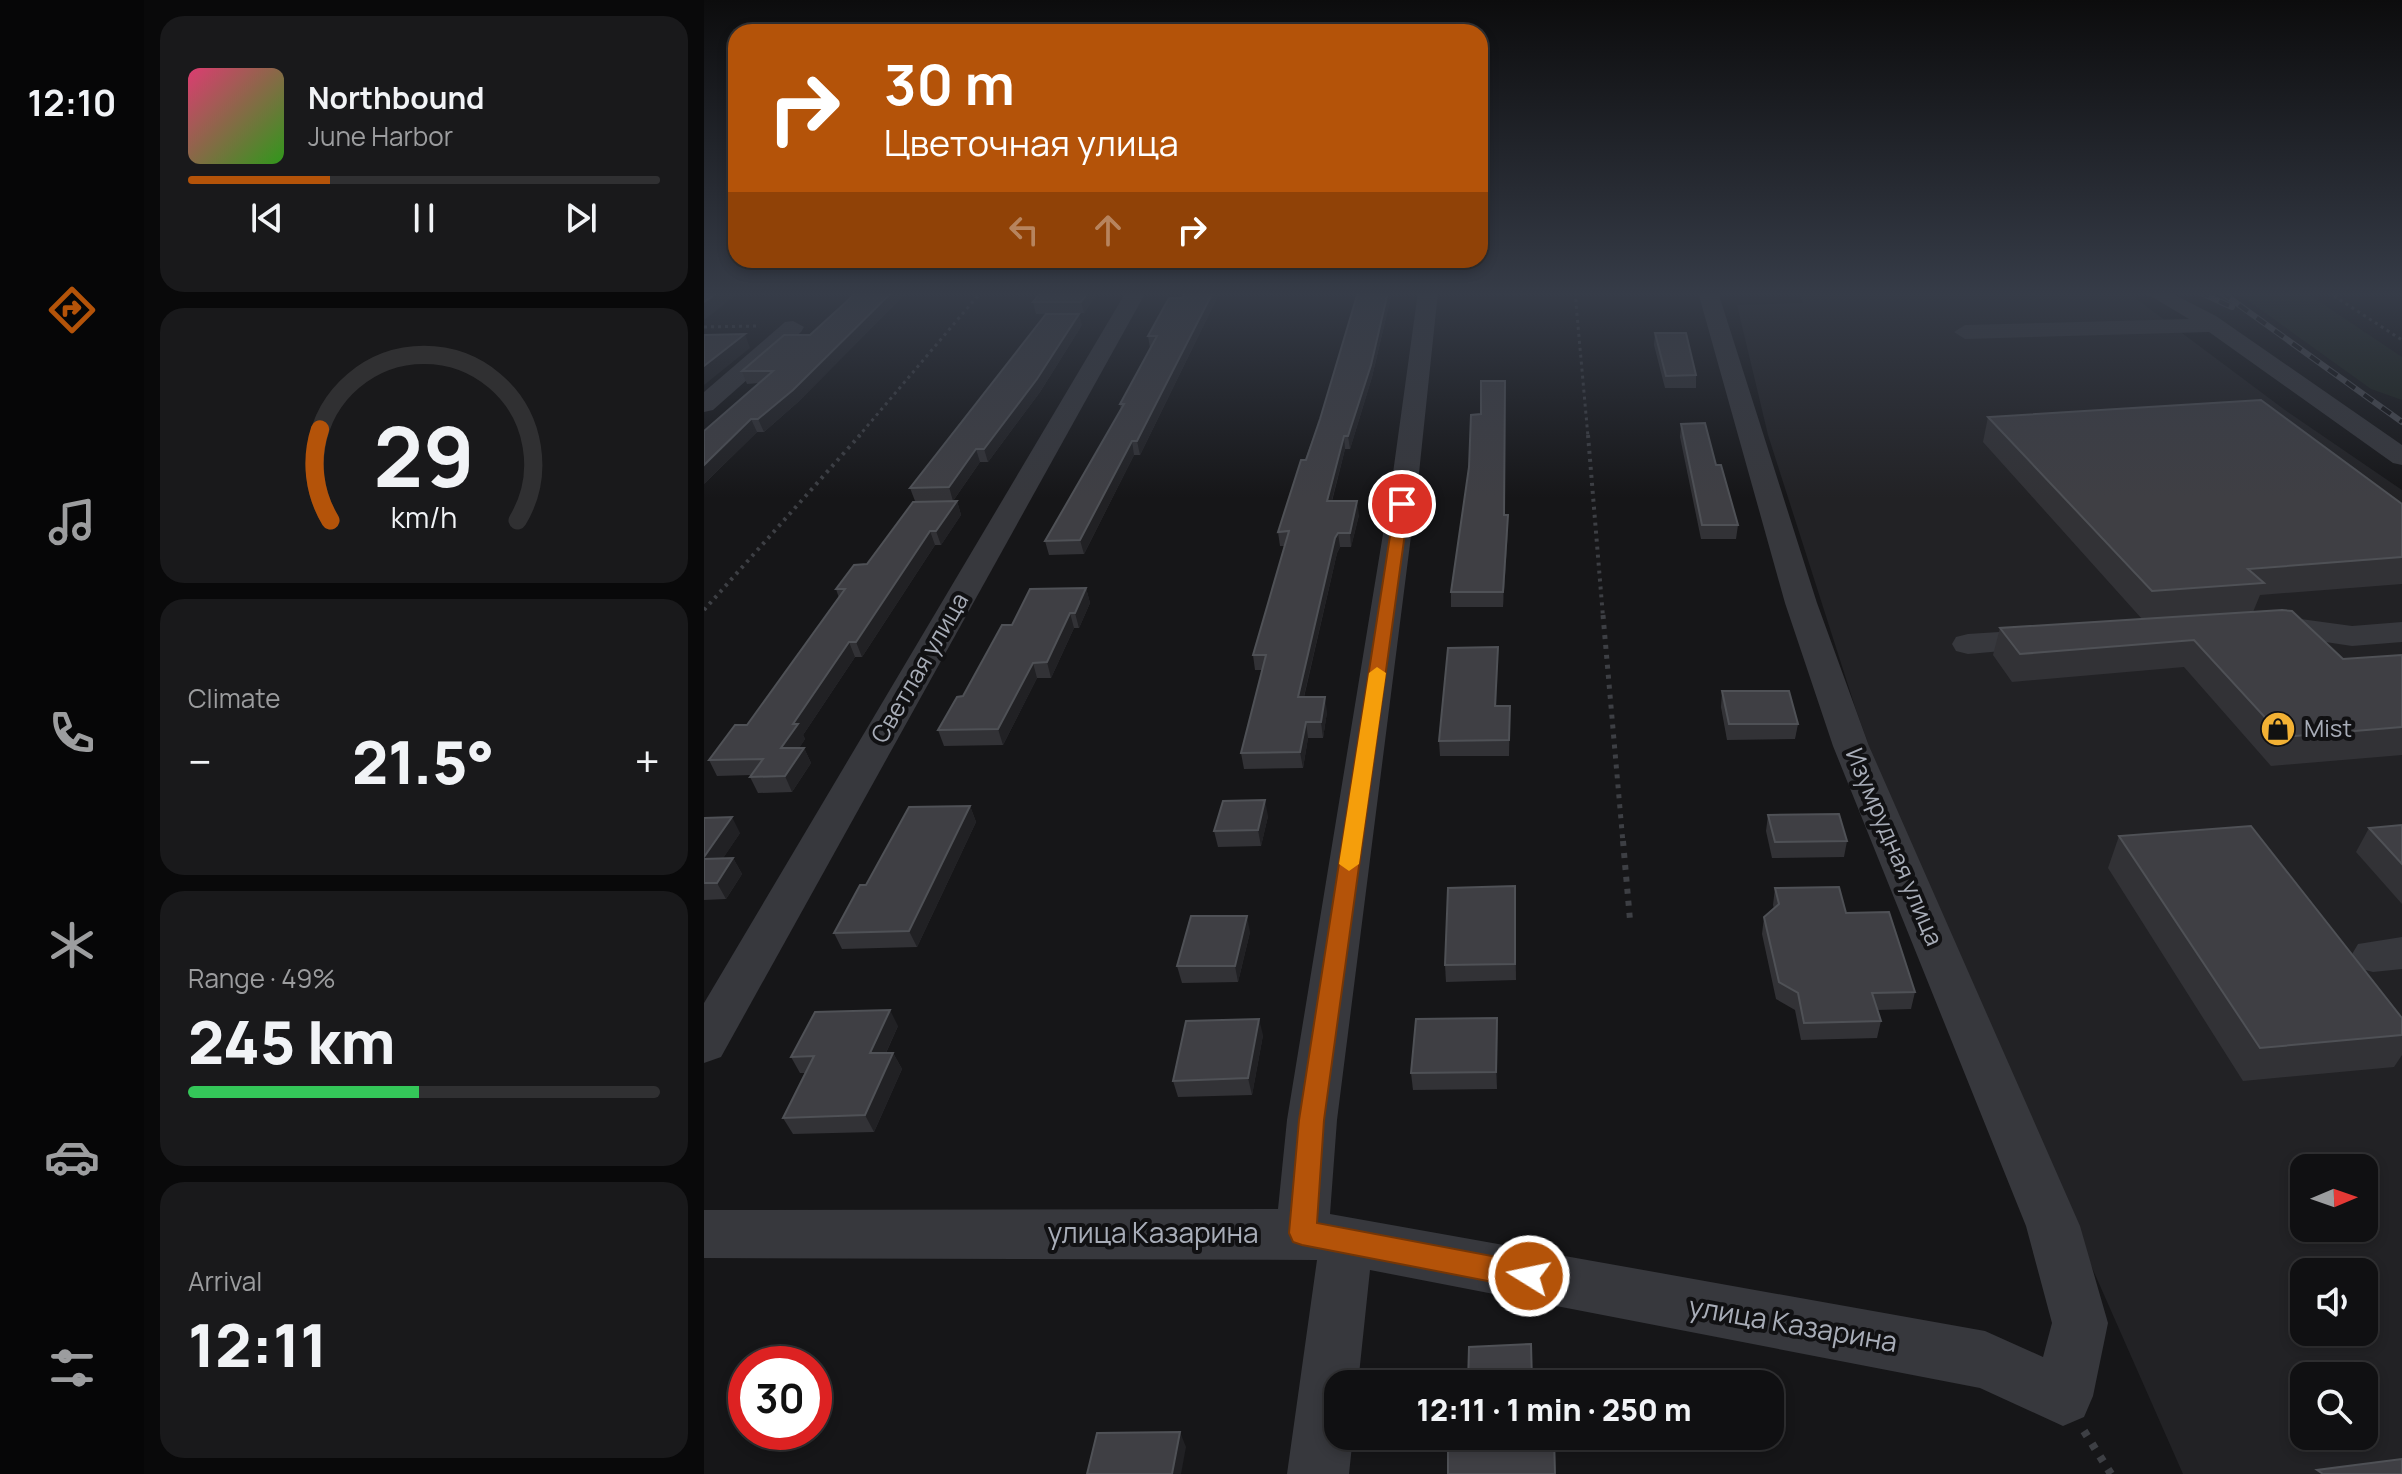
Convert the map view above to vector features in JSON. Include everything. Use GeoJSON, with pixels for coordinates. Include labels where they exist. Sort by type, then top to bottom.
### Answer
{"type":"FeatureCollection","features":[{"type":"Feature","properties":{"kind":"street"},"geometry":{"type":"LineString","coordinates":[[704,405],[754,361]]}},
{"type":"Feature","properties":{"kind":"street","name":"Светлая улица"},"geometry":{"type":"LineString","coordinates":[[704,1044],[1096,361]]}},
{"type":"Feature","properties":{"kind":"street"},"geometry":{"type":"LineString","coordinates":[[1318,1474],[1324,1238],[1312,1120],[1420,361]]}},
{"type":"Feature","properties":{"kind":"street","name":"Изумрудная улица"},"geometry":{"type":"LineString","coordinates":[[1729,361],[1801,603],[1851,746],[2053,1226],[2080,1323],[2063,1396]]}},
{"type":"Feature","properties":{"kind":"street"},"geometry":{"type":"LineString","coordinates":[[2265,361],[2402,457]]}},
{"type":"Feature","properties":{"kind":"street"},"geometry":{"type":"LineString","coordinates":[[2227,625],[2271,624],[2352,636],[2402,632]]}},
{"type":"Feature","properties":{"kind":"street"},"geometry":{"type":"LineString","coordinates":[[1968,644],[2075,637]]}},
{"type":"Feature","properties":{"kind":"street","name":"улица Казарина"},"geometry":{"type":"LineString","coordinates":[[704,1234],[1324,1238],[1985,1360],[2063,1396]]}},
{"type":"Feature","properties":{"kind":"path"},"geometry":{"type":"LineString","coordinates":[[704,610],[925,361]]}},
{"type":"Feature","properties":{"kind":"path"},"geometry":{"type":"LineString","coordinates":[[1581,361],[1630,920]]}},
{"type":"Feature","properties":{"kind":"shaded area"},"geometry":{"type":"Polygon","coordinates":[[[1750,361],[2219,361],[2402,490],[2402,1474],[2183,1474],[1900,832],[1856,710],[1768,435],[1750,361]]]}},
{"type":"Feature","properties":{"kind":"shaded area"},"geometry":{"type":"Polygon","coordinates":[[[2332,361],[2402,361],[2402,400],[2371,389],[2332,361]]]}},
{"type":"Feature","properties":{"kind":"building"},"geometry":{"type":"Polygon","coordinates":[[[754,361],[823,361],[758,419],[751,419],[704,465],[704,431],[773,371],[742,371],[754,361]]]}},
{"type":"Feature","properties":{"kind":"building"},"geometry":{"type":"Polygon","coordinates":[[[1009,361],[1049,361],[984,449],[976,449],[949,487],[910,488],[1009,361]]]}},
{"type":"Feature","properties":{"kind":"building"},"geometry":{"type":"Polygon","coordinates":[[[1144,361],[1178,361],[1137,441],[1132,441],[1080,540],[1045,541],[1124,404],[1120,404],[1144,361]]]}},
{"type":"Feature","properties":{"kind":"building"},"geometry":{"type":"Polygon","coordinates":[[[1337,361],[1372,361],[1348,436],[1344,436],[1327,501],[1357,501],[1350,533],[1338,533],[1335,538],[1298,697],[1325,697],[1321,722],[1306,722],[1300,752],[1241,753],[1266,655],[1253,655],[1289,531],[1278,532],[1301,460],[1306,460],[1337,361]]]}},
{"type":"Feature","properties":{"kind":"building"},"geometry":{"type":"Polygon","coordinates":[[[1662,361],[1693,361],[1696,375],[1666,376],[1662,361]]]}},
{"type":"Feature","properties":{"kind":"building"},"geometry":{"type":"Polygon","coordinates":[[[1481,381],[1505,381],[1504,515],[1508,515],[1503,592],[1451,592],[1469,467],[1471,415],[1481,414],[1481,381]]]}},
{"type":"Feature","properties":{"kind":"building"},"geometry":{"type":"Polygon","coordinates":[[[2261,400],[2402,504],[2402,557],[2248,569],[2264,583],[2152,591],[1988,417],[2261,400]]]}},
{"type":"Feature","properties":{"kind":"building"},"geometry":{"type":"Polygon","coordinates":[[[1705,423],[1716,465],[1721,465],[1738,525],[1702,525],[1681,424],[1705,423]]]}},
{"type":"Feature","properties":{"kind":"building"},"geometry":{"type":"Polygon","coordinates":[[[957,501],[936,531],[930,531],[856,642],[849,642],[793,724],[798,724],[781,748],[804,748],[785,776],[750,777],[763,759],[709,760],[735,725],[747,725],[845,589],[836,589],[854,565],[867,564],[913,502],[957,501]]]}},
{"type":"Feature","properties":{"kind":"building"},"geometry":{"type":"Polygon","coordinates":[[[1086,588],[1075,613],[1070,613],[1047,662],[1033,663],[998,729],[938,730],[957,697],[963,696],[1002,625],[1012,625],[1030,589],[1086,588]]]}},
{"type":"Feature","properties":{"kind":"building"},"geometry":{"type":"Polygon","coordinates":[[[2292,611],[2343,659],[2402,655],[2402,727],[2283,737],[2194,640],[2020,654],[2000,628],[2292,611]]]}},
{"type":"Feature","properties":{"kind":"building"},"geometry":{"type":"Polygon","coordinates":[[[1498,647],[1495,706],[1510,706],[1509,740],[1439,741],[1448,648],[1498,647]]]}},
{"type":"Feature","properties":{"kind":"building"},"geometry":{"type":"Polygon","coordinates":[[[1722,691],[1789,691],[1798,724],[1729,724],[1722,691]]]}},
{"type":"Feature","properties":{"kind":"building"},"geometry":{"type":"Polygon","coordinates":[[[1265,800],[1258,830],[1214,831],[1223,801],[1265,800]]]}},
{"type":"Feature","properties":{"kind":"building"},"geometry":{"type":"Polygon","coordinates":[[[970,806],[909,931],[834,933],[860,885],[866,885],[909,807],[970,806]]]}},
{"type":"Feature","properties":{"kind":"building"},"geometry":{"type":"Polygon","coordinates":[[[1839,814],[1847,841],[1775,842],[1768,815],[1839,814]]]}},
{"type":"Feature","properties":{"kind":"building"},"geometry":{"type":"Polygon","coordinates":[[[732,817],[704,857],[704,818],[732,817]]]}},
{"type":"Feature","properties":{"kind":"building"},"geometry":{"type":"Polygon","coordinates":[[[2402,825],[2402,864],[2369,828],[2402,825]]]}},
{"type":"Feature","properties":{"kind":"building"},"geometry":{"type":"Polygon","coordinates":[[[2251,826],[2402,1018],[2402,1035],[2260,1048],[2119,836],[2251,826]]]}},
{"type":"Feature","properties":{"kind":"building"},"geometry":{"type":"Polygon","coordinates":[[[733,858],[717,883],[704,883],[704,859],[733,858]]]}},
{"type":"Feature","properties":{"kind":"building"},"geometry":{"type":"Polygon","coordinates":[[[1515,886],[1515,964],[1445,965],[1448,888],[1515,886]]]}},
{"type":"Feature","properties":{"kind":"building"},"geometry":{"type":"Polygon","coordinates":[[[1839,887],[1846,913],[1889,912],[1915,992],[1872,993],[1881,1021],[1804,1023],[1798,993],[1779,982],[1764,917],[1779,904],[1775,888],[1839,887]]]}},
{"type":"Feature","properties":{"kind":"building"},"geometry":{"type":"Polygon","coordinates":[[[1191,916],[1247,916],[1235,966],[1177,966],[1191,916]]]}},
{"type":"Feature","properties":{"kind":"building"},"geometry":{"type":"Polygon","coordinates":[[[890,1010],[870,1053],[893,1053],[865,1115],[783,1118],[814,1056],[791,1057],[815,1012],[890,1010]]]}},
{"type":"Feature","properties":{"kind":"building"},"geometry":{"type":"Polygon","coordinates":[[[1497,1018],[1496,1072],[1411,1073],[1416,1019],[1497,1018]]]}},
{"type":"Feature","properties":{"kind":"building"},"geometry":{"type":"Polygon","coordinates":[[[1259,1019],[1248,1078],[1173,1081],[1186,1021],[1259,1019]]]}},
{"type":"Feature","properties":{"kind":"building"},"geometry":{"type":"Polygon","coordinates":[[[1531,1344],[1532,1370],[1468,1370],[1469,1347],[1531,1344]]]}},
{"type":"Feature","properties":{"kind":"building"},"geometry":{"type":"Polygon","coordinates":[[[1180,1432],[1172,1474],[1087,1474],[1097,1433],[1180,1432]]]}},
{"type":"Feature","properties":{"kind":"building"},"geometry":{"type":"Polygon","coordinates":[[[1448,1450],[1554,1450],[1555,1474],[1448,1474],[1448,1450]]]}},
{"type":"Feature","properties":{"kind":"building"},"geometry":{"type":"Polygon","coordinates":[[[2402,1459],[2402,1474],[2323,1474],[2317,1470],[2402,1459]]]}},
{"type":"Feature","properties":{"kind":"railway"},"geometry":{"type":"LineString","coordinates":[[2317,361],[2402,422]]}},
{"type":"Feature","properties":{"kind":"slow traffic"},"geometry":{"type":"LineString","coordinates":[[1349,864],[1377,673]]}},
{"type":"Feature","properties":{"kind":"place","name":"Mist"},"geometry":{"type":"Point","coordinates":[2278,729]}},
{"type":"Feature","properties":{"kind":"route"},"geometry":{"type":"LineString","coordinates":[[1402,504],[1312,1120],[1302,1233],[1529,1276]]}}]}
